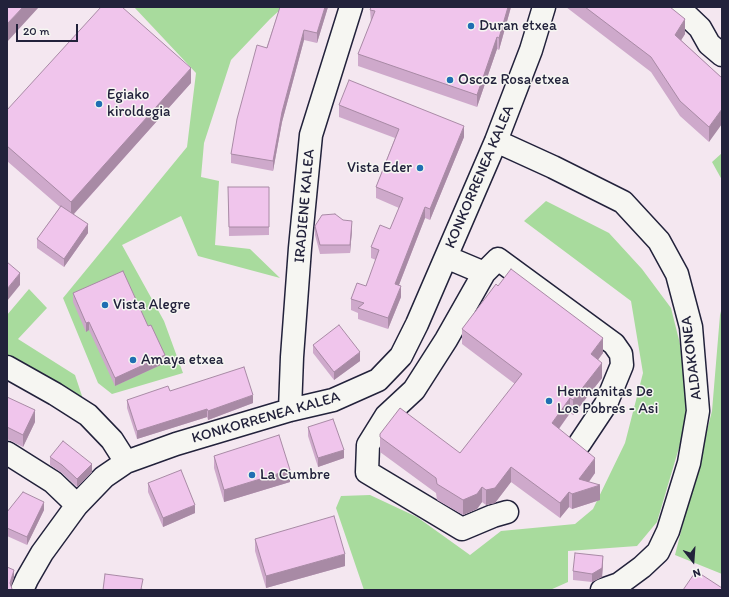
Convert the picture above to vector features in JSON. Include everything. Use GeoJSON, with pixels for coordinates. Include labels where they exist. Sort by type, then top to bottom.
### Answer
{"type":"FeatureCollection","features":[{"type":"Feature","properties":{"kind":"street","name":"IRADIENE KALEA"},"geometry":{"type":"LineString","coordinates":[[290,410],[292,358],[300,248],[311,135],[352,7]]}},
{"type":"Feature","properties":{"kind":"street","name":"KONKORRENEA KALEA"},"geometry":{"type":"LineString","coordinates":[[22,590],[42,553],[77,505],[104,477],[126,462],[183,442],[290,410],[333,400],[378,380],[401,356],[417,324],[496,141],[532,50],[544,7]]}},
{"type":"Feature","properties":{"kind":"street"},"geometry":{"type":"LineString","coordinates":[[678,7],[700,28],[710,44],[722,55]]}},
{"type":"Feature","properties":{"kind":"street","name":"ALDAKONEA"},"geometry":{"type":"LineString","coordinates":[[496,141],[553,167],[623,202],[659,241],[677,274],[691,327],[698,411],[689,463],[668,531],[658,552],[642,567],[618,584],[602,590]]}},
{"type":"Feature","properties":{"kind":"street"},"geometry":{"type":"LineString","coordinates":[[446,256],[484,273]]}},
{"type":"Feature","properties":{"kind":"street"},"geometry":{"type":"LineString","coordinates":[[507,512],[493,516],[462,529],[368,472],[368,445],[386,416],[414,390],[446,340],[484,273],[498,259],[614,344],[621,354],[622,365],[606,404],[580,443]]}},
{"type":"Feature","properties":{"kind":"street"},"geometry":{"type":"LineString","coordinates":[[7,367],[55,394],[88,415],[112,440],[126,462]]}},
{"type":"Feature","properties":{"kind":"street"},"geometry":{"type":"LineString","coordinates":[[7,453],[53,482],[77,505]]}},
{"type":"Feature","properties":{"kind":"green space"},"geometry":{"type":"Polygon","coordinates":[[[134,7],[283,7],[231,60],[204,143],[201,177],[219,181],[215,245],[250,249],[280,278],[198,256],[181,216],[122,245],[164,321],[183,373],[112,394],[98,383],[63,298],[187,147],[196,73],[134,7]]]}},
{"type":"Feature","properties":{"kind":"green space"},"geometry":{"type":"Polygon","coordinates":[[[722,153],[722,180],[712,162],[722,153]]]}},
{"type":"Feature","properties":{"kind":"green space"},"geometry":{"type":"Polygon","coordinates":[[[546,201],[609,233],[642,269],[671,308],[680,344],[689,414],[657,522],[637,546],[568,551],[568,582],[550,590],[364,590],[336,508],[341,496],[370,495],[417,517],[470,555],[501,531],[575,524],[593,509],[625,443],[643,373],[631,301],[524,221],[546,201]]]}},
{"type":"Feature","properties":{"kind":"green space"},"geometry":{"type":"Polygon","coordinates":[[[29,289],[47,308],[18,339],[75,375],[84,402],[7,358],[7,315],[29,289]]]}},
{"type":"Feature","properties":{"kind":"green space"},"geometry":{"type":"Polygon","coordinates":[[[722,307],[722,574],[675,555],[712,411],[720,315],[722,307]]]}},
{"type":"Feature","properties":{"kind":"building"},"geometry":{"type":"Polygon","coordinates":[[[7,7],[23,7],[7,24],[7,7]]]}},
{"type":"Feature","properties":{"kind":"building","name":"Egiako kiroldegia"},"geometry":{"type":"Polygon","coordinates":[[[101,7],[122,7],[191,68],[71,202],[7,146],[7,110],[101,7]]]}},
{"type":"Feature","properties":{"kind":"building"},"geometry":{"type":"Polygon","coordinates":[[[280,7],[325,7],[317,33],[304,30],[282,112],[273,161],[231,154],[237,119],[257,45],[267,48],[280,7]]]}},
{"type":"Feature","properties":{"kind":"building"},"geometry":{"type":"Polygon","coordinates":[[[371,7],[508,7],[499,38],[497,37],[477,95],[358,54],[375,11],[370,10],[371,7]]]}},
{"type":"Feature","properties":{"kind":"building"},"geometry":{"type":"Polygon","coordinates":[[[585,7],[670,7],[685,19],[675,35],[722,78],[722,109],[709,127],[680,101],[651,57],[585,7]]]}},
{"type":"Feature","properties":{"kind":"building"},"geometry":{"type":"Polygon","coordinates":[[[349,80],[464,126],[430,209],[425,207],[395,284],[401,286],[388,318],[358,308],[364,303],[351,299],[357,283],[366,286],[379,250],[371,247],[380,225],[390,229],[403,198],[376,187],[399,129],[339,105],[349,80]]]}},
{"type":"Feature","properties":{"kind":"building"},"geometry":{"type":"Polygon","coordinates":[[[228,187],[269,187],[269,227],[229,227],[228,187]]]}},
{"type":"Feature","properties":{"kind":"building"},"geometry":{"type":"Polygon","coordinates":[[[61,206],[88,224],[64,259],[37,239],[61,206]]]}},
{"type":"Feature","properties":{"kind":"building"},"geometry":{"type":"Polygon","coordinates":[[[335,214],[343,220],[352,221],[350,245],[320,245],[315,226],[322,215],[335,214]]]}},
{"type":"Feature","properties":{"kind":"building"},"geometry":{"type":"Polygon","coordinates":[[[7,262],[20,273],[7,289],[7,262]]]}},
{"type":"Feature","properties":{"kind":"building","name":"Hermanitas De Los Pobres - Asi"},"geometry":{"type":"Polygon","coordinates":[[[511,269],[603,338],[591,354],[602,363],[573,400],[570,398],[552,423],[595,458],[579,479],[600,485],[572,494],[569,492],[560,503],[511,467],[495,488],[486,490],[482,487],[477,494],[463,500],[437,484],[436,478],[380,437],[380,434],[400,408],[460,453],[522,374],[462,329],[496,284],[498,286],[511,269]]]}},
{"type":"Feature","properties":{"kind":"building"},"geometry":{"type":"Polygon","coordinates":[[[123,271],[148,326],[151,325],[165,355],[115,378],[89,322],[86,323],[73,293],[123,271]]]}},
{"type":"Feature","properties":{"kind":"building"},"geometry":{"type":"Polygon","coordinates":[[[339,325],[360,352],[334,372],[313,345],[339,325]]]}},
{"type":"Feature","properties":{"kind":"building"},"geometry":{"type":"Polygon","coordinates":[[[244,367],[253,395],[208,411],[207,409],[137,431],[127,400],[168,386],[170,391],[244,367]]]}},
{"type":"Feature","properties":{"kind":"building"},"geometry":{"type":"Polygon","coordinates":[[[7,397],[35,410],[23,435],[7,427],[7,397]]]}},
{"type":"Feature","properties":{"kind":"building"},"geometry":{"type":"Polygon","coordinates":[[[333,419],[344,450],[318,458],[308,427],[333,419]]]}},
{"type":"Feature","properties":{"kind":"building","name":"La Cumbre"},"geometry":{"type":"Polygon","coordinates":[[[279,435],[290,470],[224,490],[214,456],[279,435]]]}},
{"type":"Feature","properties":{"kind":"building"},"geometry":{"type":"Polygon","coordinates":[[[63,441],[92,464],[77,479],[62,465],[50,457],[63,441]]]}},
{"type":"Feature","properties":{"kind":"building"},"geometry":{"type":"Polygon","coordinates":[[[181,470],[195,505],[163,518],[148,483],[181,470]]]}},
{"type":"Feature","properties":{"kind":"building"},"geometry":{"type":"Polygon","coordinates":[[[23,492],[44,502],[27,537],[7,528],[7,512],[23,492]]]}},
{"type":"Feature","properties":{"kind":"building"},"geometry":{"type":"Polygon","coordinates":[[[334,516],[345,554],[266,576],[255,539],[334,516]]]}},
{"type":"Feature","properties":{"kind":"building"},"geometry":{"type":"Polygon","coordinates":[[[575,553],[603,556],[602,568],[592,574],[573,571],[575,553]]]}},
{"type":"Feature","properties":{"kind":"building"},"geometry":{"type":"Polygon","coordinates":[[[7,567],[14,570],[10,583],[13,590],[7,590],[7,567]]]}},
{"type":"Feature","properties":{"kind":"building"},"geometry":{"type":"Polygon","coordinates":[[[696,571],[722,588],[722,590],[683,590],[696,571]]]}},
{"type":"Feature","properties":{"kind":"building"},"geometry":{"type":"Polygon","coordinates":[[[105,574],[143,579],[141,589],[145,590],[103,590],[105,574]]]}},
{"type":"Feature","properties":{"kind":"place","name":"Duran etxea"},"geometry":{"type":"Point","coordinates":[471,26]}},
{"type":"Feature","properties":{"kind":"place","name":"Oscoz Rosa etxea"},"geometry":{"type":"Point","coordinates":[450,80]}},
{"type":"Feature","properties":{"kind":"place","name":"Egiako kiroldegia"},"geometry":{"type":"Point","coordinates":[99,104]}},
{"type":"Feature","properties":{"kind":"place","name":"Vista Eder"},"geometry":{"type":"Point","coordinates":[420,168]}},
{"type":"Feature","properties":{"kind":"place","name":"Vista Alegre"},"geometry":{"type":"Point","coordinates":[105,305]}},
{"type":"Feature","properties":{"kind":"place","name":"Amaya etxea"},"geometry":{"type":"Point","coordinates":[133,360]}},
{"type":"Feature","properties":{"kind":"place","name":"Hermanitas De Los Pobres - Asi"},"geometry":{"type":"Point","coordinates":[549,401]}},
{"type":"Feature","properties":{"kind":"place","name":"La Cumbre"},"geometry":{"type":"Point","coordinates":[252,475]}}]}
